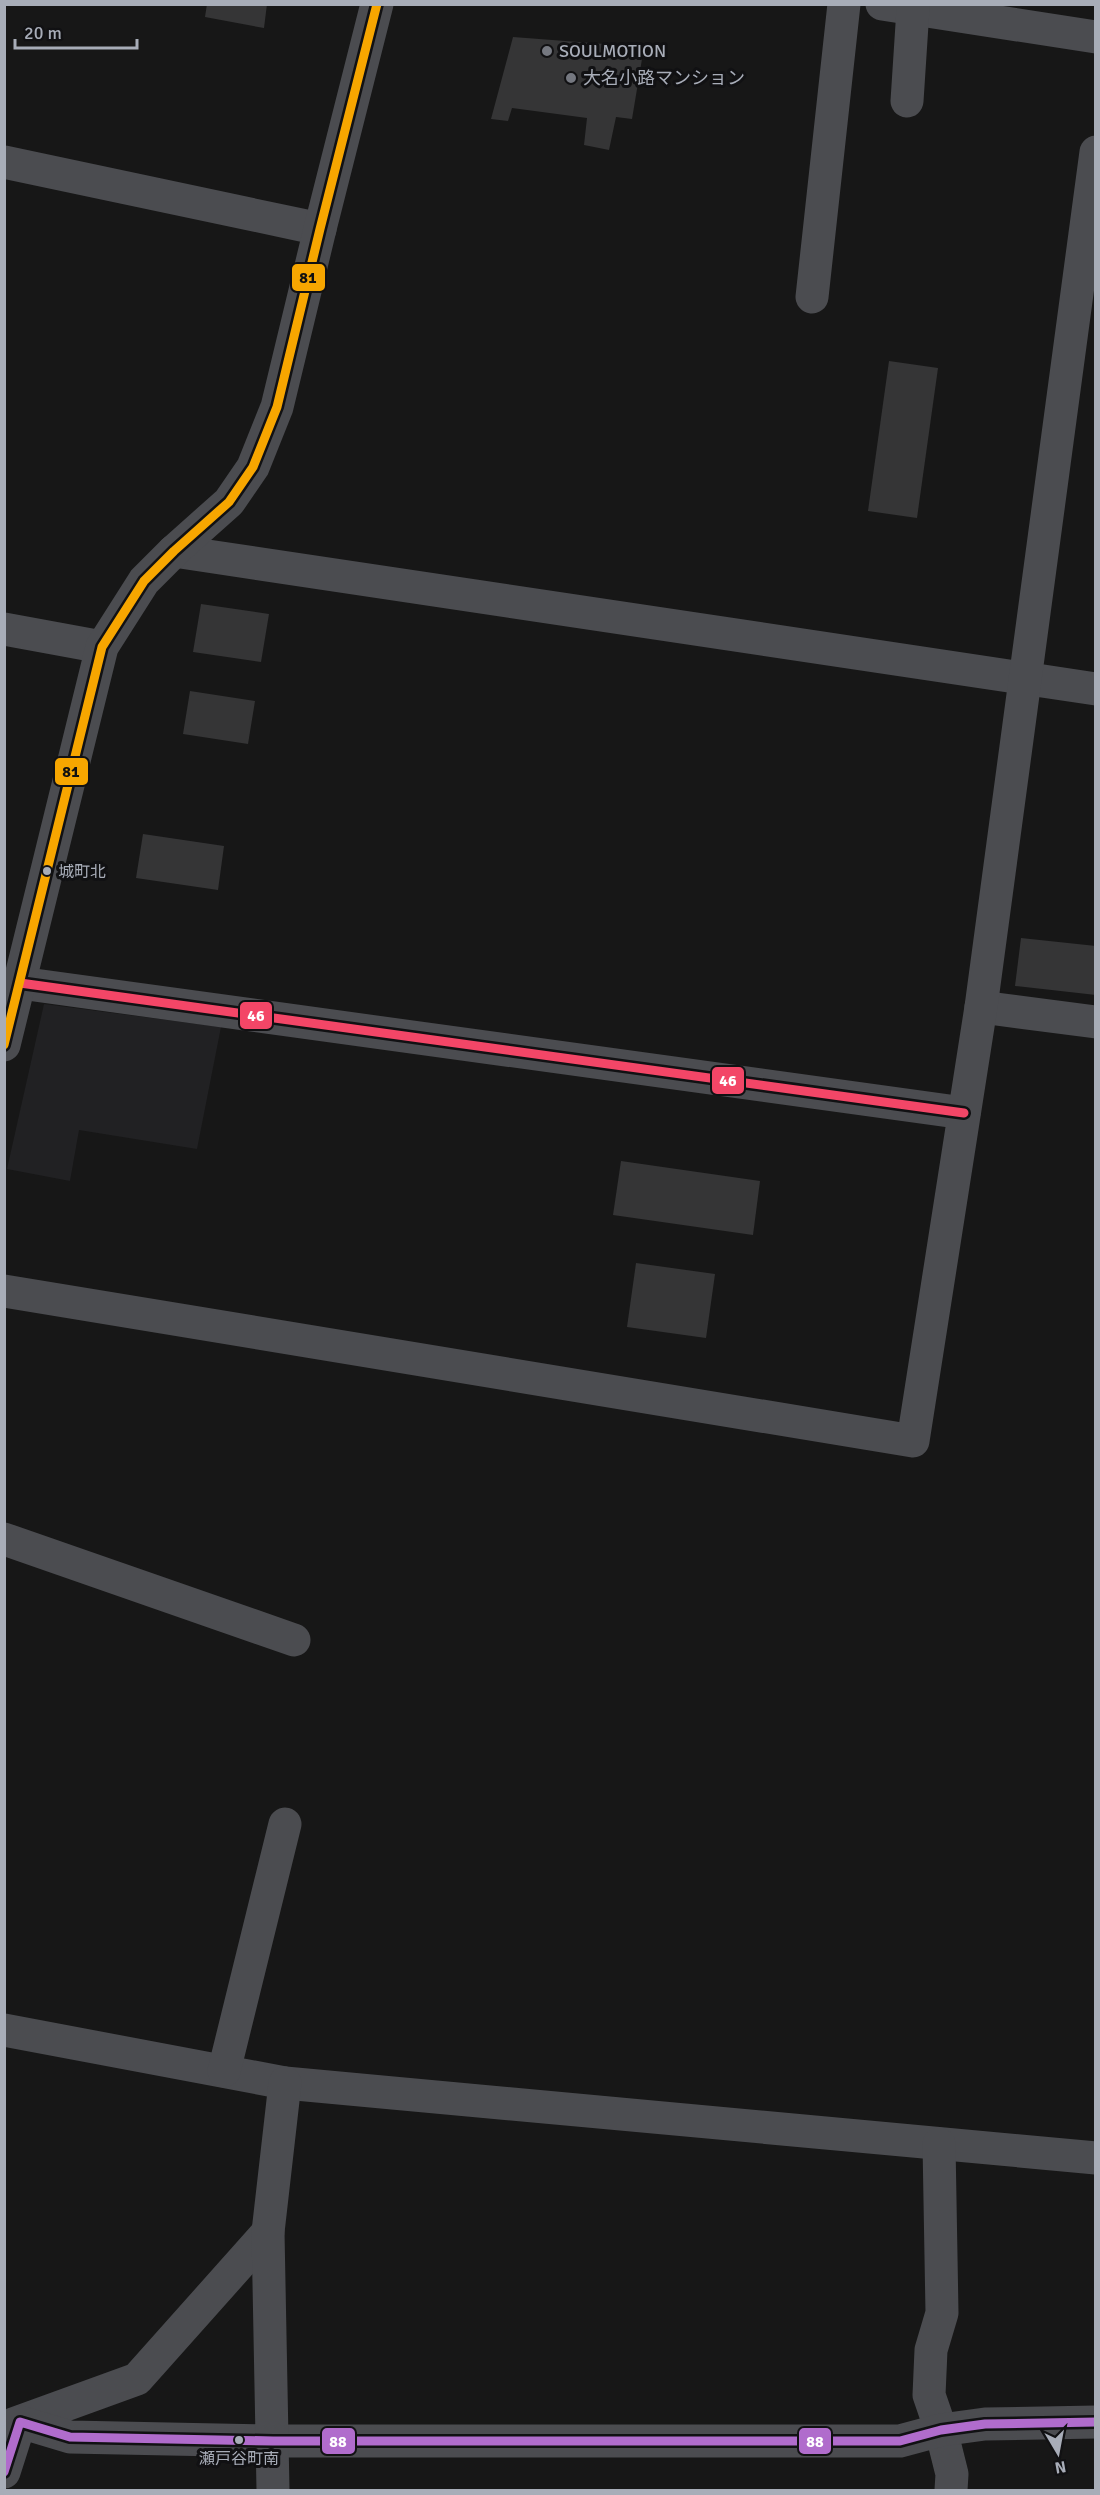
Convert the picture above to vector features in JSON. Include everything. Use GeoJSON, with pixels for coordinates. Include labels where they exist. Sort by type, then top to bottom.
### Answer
{"type":"FeatureCollection","features":[{"type":"Feature","properties":{"kind":"street"},"geometry":{"type":"LineString","coordinates":[[4,1045],[102,647],[144,581],[230,502],[253,466],[277,407],[377,4]]}},
{"type":"Feature","properties":{"kind":"street"},"geometry":{"type":"LineString","coordinates":[[812,297],[844,4]]}},
{"type":"Feature","properties":{"kind":"street"},"geometry":{"type":"LineString","coordinates":[[882,4],[1095,37]]}},
{"type":"Feature","properties":{"kind":"street"},"geometry":{"type":"LineString","coordinates":[[907,101],[913,9]]}},
{"type":"Feature","properties":{"kind":"street"},"geometry":{"type":"LineString","coordinates":[[4,1291],[913,1442],[981,1007],[1095,152]]}},
{"type":"Feature","properties":{"kind":"street"},"geometry":{"type":"LineString","coordinates":[[4,162],[320,229]]}},
{"type":"Feature","properties":{"kind":"street"},"geometry":{"type":"LineString","coordinates":[[174,551],[1095,689]]}},
{"type":"Feature","properties":{"kind":"street"},"geometry":{"type":"LineString","coordinates":[[4,629],[102,647]]}},
{"type":"Feature","properties":{"kind":"street"},"geometry":{"type":"LineString","coordinates":[[20,983],[964,1113]]}},
{"type":"Feature","properties":{"kind":"street"},"geometry":{"type":"LineString","coordinates":[[981,1007],[1095,1022]]}},
{"type":"Feature","properties":{"kind":"street"},"geometry":{"type":"LineString","coordinates":[[4,1539],[294,1640]]}},
{"type":"Feature","properties":{"kind":"street"},"geometry":{"type":"LineString","coordinates":[[224,2071],[285,1824]]}},
{"type":"Feature","properties":{"kind":"street"},"geometry":{"type":"LineString","coordinates":[[4,2030],[285,2083],[1095,2158]]}},
{"type":"Feature","properties":{"kind":"street"},"geometry":{"type":"LineString","coordinates":[[273,2490],[268,2232],[285,2083]]}},
{"type":"Feature","properties":{"kind":"street"},"geometry":{"type":"LineString","coordinates":[[939,2144],[942,2313],[931,2350],[929,2395],[952,2474],[951,2490]]}},
{"type":"Feature","properties":{"kind":"street"},"geometry":{"type":"LineString","coordinates":[[12,2424],[137,2379],[268,2232]]}},
{"type":"Feature","properties":{"kind":"street"},"geometry":{"type":"LineString","coordinates":[[12,2424],[70,2437],[273,2442],[900,2441],[941,2430],[985,2424],[1095,2422]]}},
{"type":"Feature","properties":{"kind":"street"},"geometry":{"type":"LineString","coordinates":[[4,2472],[12,2424]]}},
{"type":"Feature","properties":{"kind":"shaded area"},"geometry":{"type":"Polygon","coordinates":[[[44,1004],[221,1027],[197,1149],[79,1130],[70,1181],[7,1169],[44,1004]]]}},
{"type":"Feature","properties":{"kind":"building"},"geometry":{"type":"Polygon","coordinates":[[[207,4],[267,4],[264,28],[205,17],[207,4]]]}},
{"type":"Feature","properties":{"kind":"building","name":"大名小路マンション"},"geometry":{"type":"Polygon","coordinates":[[[513,37],[644,47],[632,119],[616,117],[609,150],[584,145],[587,118],[512,108],[508,121],[491,119],[513,37]]]}},
{"type":"Feature","properties":{"kind":"building"},"geometry":{"type":"Polygon","coordinates":[[[889,361],[938,368],[917,518],[868,511],[889,361]]]}},
{"type":"Feature","properties":{"kind":"building"},"geometry":{"type":"Polygon","coordinates":[[[201,604],[269,614],[261,662],[193,652],[201,604]]]}},
{"type":"Feature","properties":{"kind":"building"},"geometry":{"type":"Polygon","coordinates":[[[190,691],[255,701],[248,744],[183,734],[190,691]]]}},
{"type":"Feature","properties":{"kind":"building"},"geometry":{"type":"Polygon","coordinates":[[[143,834],[224,846],[218,890],[136,878],[143,834]]]}},
{"type":"Feature","properties":{"kind":"building"},"geometry":{"type":"Polygon","coordinates":[[[1021,938],[1096,946],[1096,995],[1015,986],[1021,938]]]}},
{"type":"Feature","properties":{"kind":"building"},"geometry":{"type":"Polygon","coordinates":[[[621,1161],[760,1181],[753,1235],[613,1215],[621,1161]]]}},
{"type":"Feature","properties":{"kind":"building"},"geometry":{"type":"Polygon","coordinates":[[[636,1263],[715,1274],[706,1338],[627,1327],[636,1263]]]}},
{"type":"Feature","properties":{"kind":"transit line","name":"81"},"geometry":{"type":"LineString","coordinates":[[4,1045],[102,647],[144,581],[229,502],[253,467],[277,407],[377,4]]}},
{"type":"Feature","properties":{"kind":"transit line","name":"46"},"geometry":{"type":"LineString","coordinates":[[20,983],[964,1113]]}},
{"type":"Feature","properties":{"kind":"transit line","name":"88"},"geometry":{"type":"LineString","coordinates":[[4,2472],[20,2422],[70,2437],[273,2441],[900,2441],[941,2430],[985,2424],[1096,2422]]}},
{"type":"Feature","properties":{"kind":"place","name":"SOULMOTION"},"geometry":{"type":"Point","coordinates":[547,51]}},
{"type":"Feature","properties":{"kind":"place","name":"大名小路マンション"},"geometry":{"type":"Point","coordinates":[571,78]}},
{"type":"Feature","properties":{"kind":"place","name":"城町北"},"geometry":{"type":"Point","coordinates":[47,871]}},
{"type":"Feature","properties":{"kind":"place","name":"瀬戸谷町南"},"geometry":{"type":"Point","coordinates":[239,2440]}}]}
